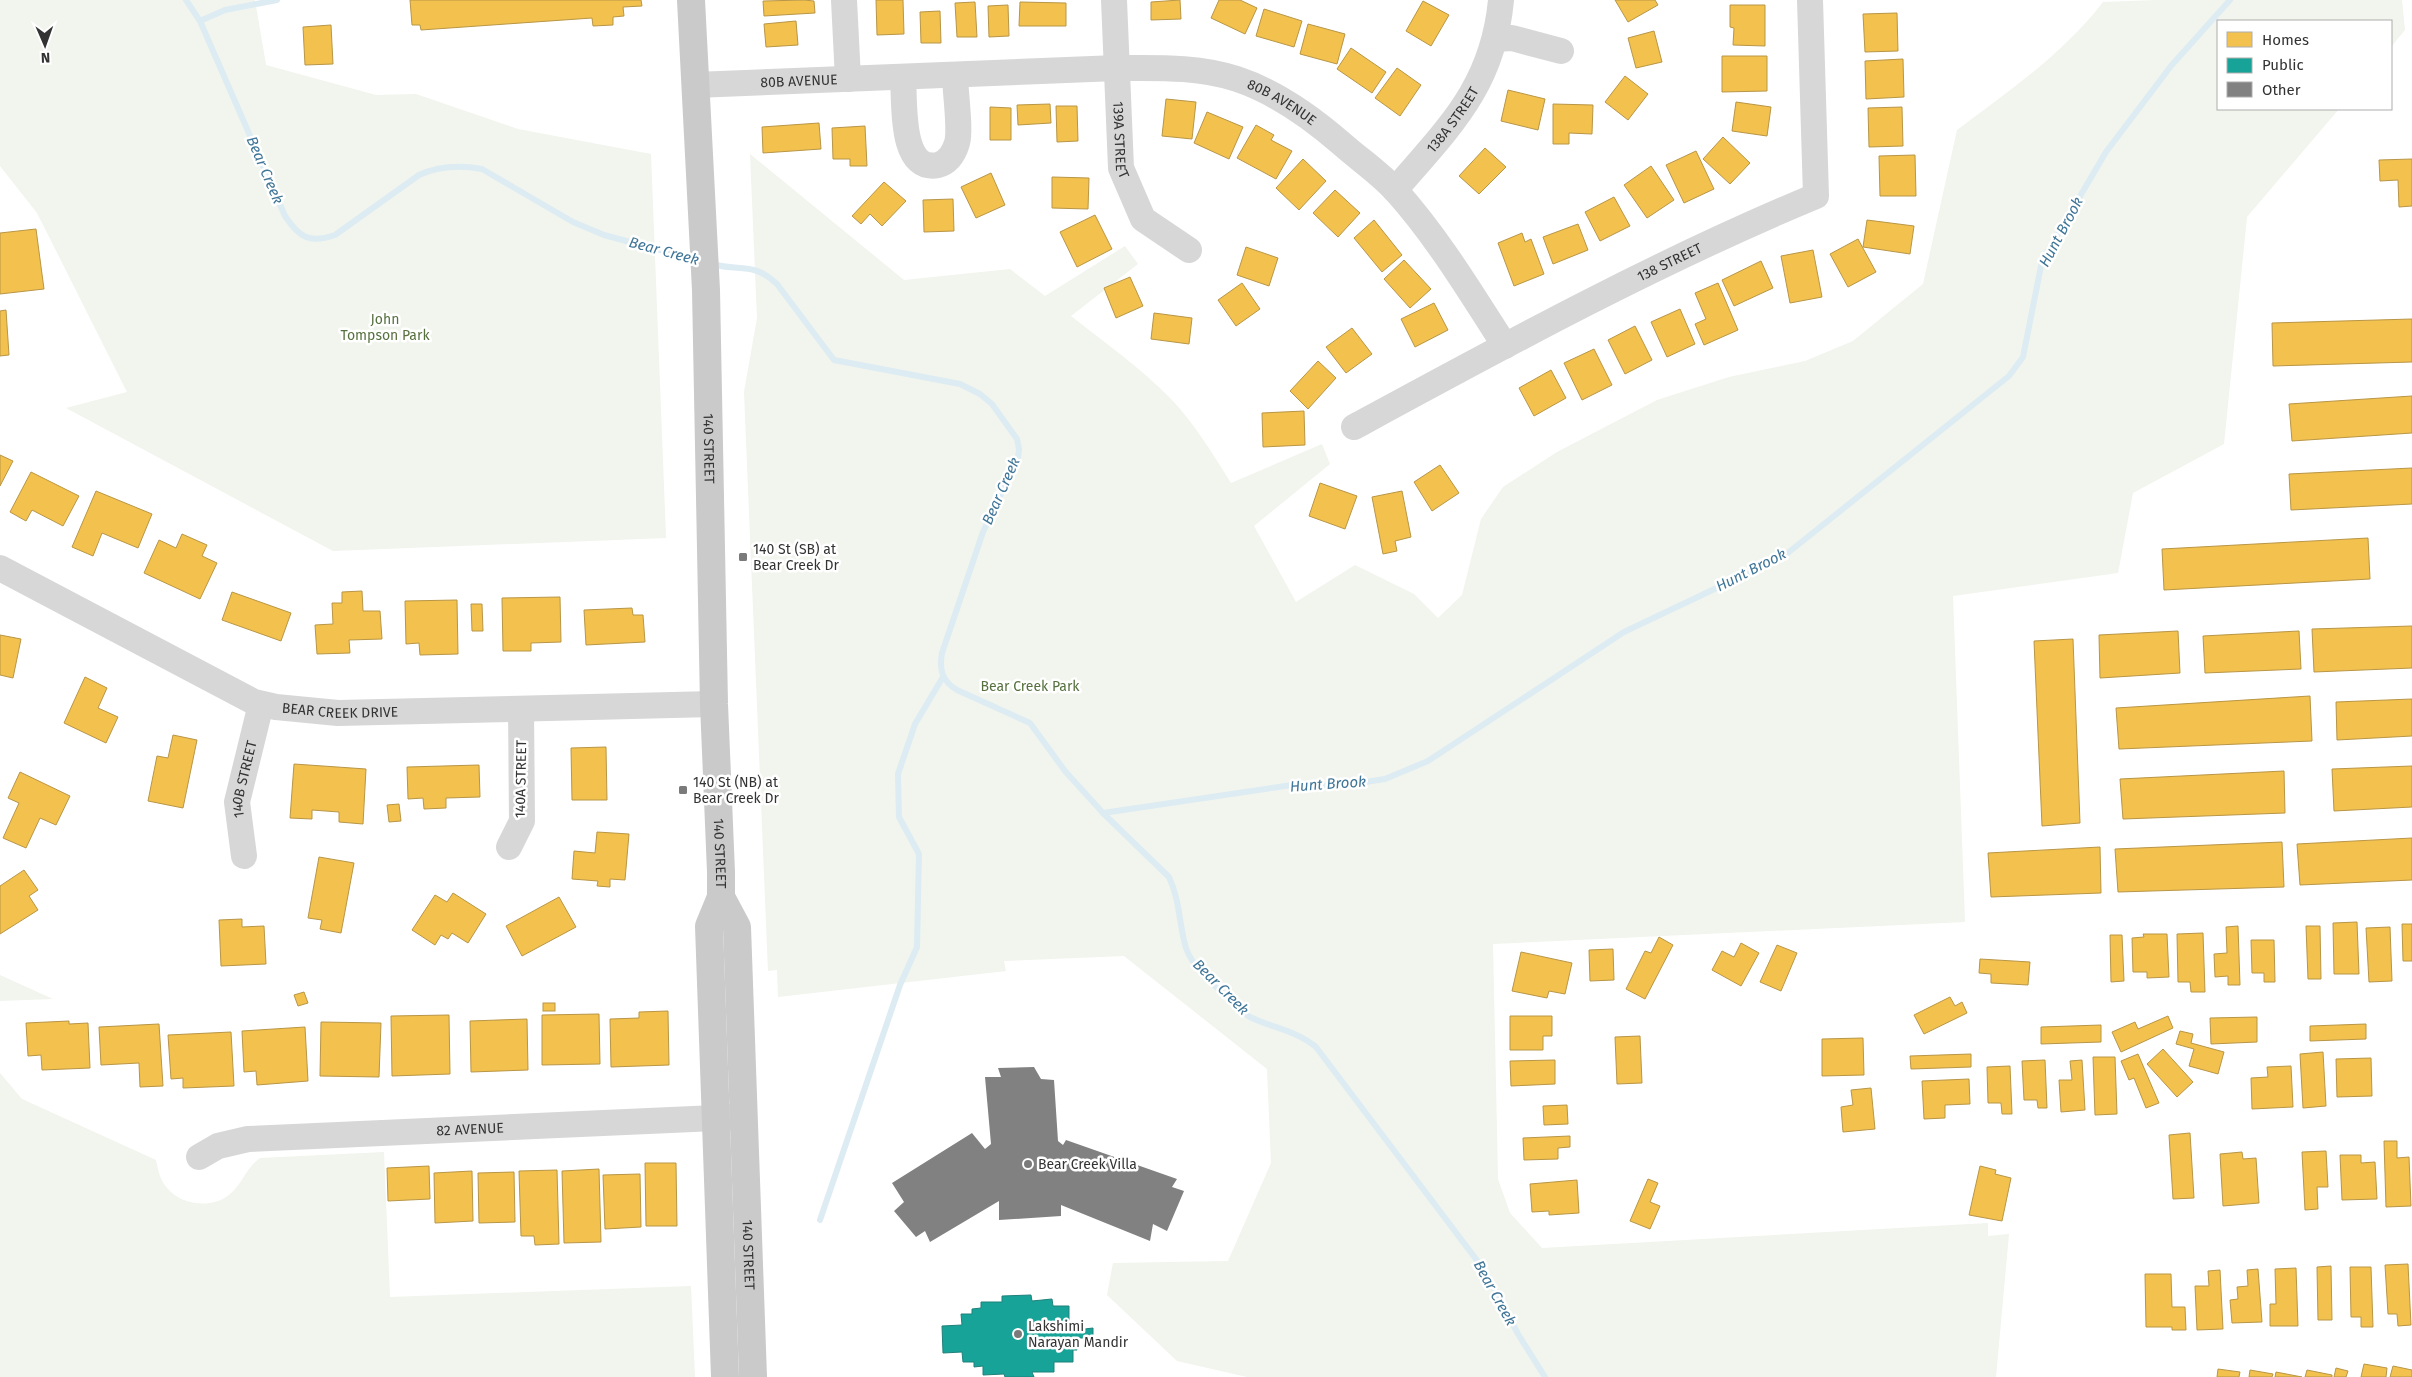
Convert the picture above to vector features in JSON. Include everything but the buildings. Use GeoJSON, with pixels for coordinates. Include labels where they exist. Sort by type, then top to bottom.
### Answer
{"type":"FeatureCollection","features":[{"type":"Feature","properties":{"kind":"main road","name":"140 STREET"},"geometry":{"type":"LineString","coordinates":[[691,0],[704,228],[714,704],[721,897],[709,926],[725,1377]]}},
{"type":"Feature","properties":{"kind":"main road","name":"140 STREET"},"geometry":{"type":"LineString","coordinates":[[721,897],[737,927],[753,1377]]}},
{"type":"Feature","properties":{"kind":"street"},"geometry":{"type":"LineString","coordinates":[[844,0],[848,80]]}},
{"type":"Feature","properties":{"kind":"street","name":"139A STREET"},"geometry":{"type":"LineString","coordinates":[[1114,0],[1121,168],[1143,219],[1189,250]]}},
{"type":"Feature","properties":{"kind":"street","name":"138A STREET"},"geometry":{"type":"LineString","coordinates":[[1395,190],[1457,118],[1475,89],[1495,39],[1501,0]]}},
{"type":"Feature","properties":{"kind":"street","name":"138 STREET"},"geometry":{"type":"LineString","coordinates":[[1354,427],[1504,346],[1745,225],[1816,196],[1810,0]]}},
{"type":"Feature","properties":{"kind":"street"},"geometry":{"type":"LineString","coordinates":[[1495,39],[1512,38],[1561,51]]}},
{"type":"Feature","properties":{"kind":"street","name":"80B AVENUE"},"geometry":{"type":"LineString","coordinates":[[695,85],[1117,68],[1176,69],[1208,72],[1236,79],[1260,88],[1313,119],[1395,190],[1444,254],[1504,346]]}},
{"type":"Feature","properties":{"kind":"street"},"geometry":{"type":"LineString","coordinates":[[903,77],[907,142],[914,157],[925,164],[938,165],[951,158],[958,142],[954,75]]}},
{"type":"Feature","properties":{"kind":"street","name":"BEAR CREEK DRIVE"},"geometry":{"type":"LineString","coordinates":[[0,568],[254,702],[262,704],[338,713],[714,704]]}},
{"type":"Feature","properties":{"kind":"street","name":"140B STREET"},"geometry":{"type":"LineString","coordinates":[[244,856],[237,802],[262,704]]}},
{"type":"Feature","properties":{"kind":"street","name":"140A STREET"},"geometry":{"type":"LineString","coordinates":[[509,847],[522,821],[521,709]]}},
{"type":"Feature","properties":{"kind":"street","name":"82 AVENUE"},"geometry":{"type":"LineString","coordinates":[[199,1157],[218,1146],[248,1139],[744,1117]]}},
{"type":"Feature","properties":{"kind":"green space","name":"John Tompson Park"},"geometry":{"type":"Polygon","coordinates":[[[0,0],[255,0],[266,65],[376,95],[416,94],[518,129],[651,154],[666,538],[333,551],[66,408],[127,392],[37,213],[0,166],[0,0]]]}},
{"type":"Feature","properties":{"kind":"green space","name":"Bear Creek Park"},"geometry":{"type":"Polygon","coordinates":[[[2156,0],[2402,0],[2405,30],[2392,46],[2392,20],[2217,20],[2217,110],[2338,110],[2247,217],[2224,444],[2133,493],[2118,573],[1953,596],[1965,922],[1493,944],[1498,1179],[1510,1213],[1542,1248],[1988,1223],[1988,1236],[2009,1234],[1996,1377],[1247,1377],[1177,1361],[1107,1295],[1113,1263],[1228,1261],[1271,1163],[1267,1069],[1124,956],[1004,961],[1006,971],[778,997],[777,970],[768,971],[744,392],[757,318],[750,154],[904,280],[1010,269],[1045,296],[1125,246],[1138,264],[1071,316],[1135,366],[1171,399],[1196,429],[1231,483],[1322,444],[1330,464],[1254,526],[1296,602],[1355,565],[1414,594],[1438,618],[1462,595],[1481,519],[1503,487],[1557,452],[1657,400],[1729,377],[1805,361],[1853,341],[1923,284],[1957,130],[2035,71],[2071,38],[2103,2],[2156,0]]]}},
{"type":"Feature","properties":{"kind":"green space"},"geometry":{"type":"Polygon","coordinates":[[[0,975],[53,999],[0,1001],[0,975]]]}},
{"type":"Feature","properties":{"kind":"green space"},"geometry":{"type":"Polygon","coordinates":[[[0,1073],[22,1099],[156,1160],[161,1178],[167,1188],[173,1194],[189,1202],[207,1203],[223,1199],[234,1190],[251,1166],[260,1158],[384,1152],[390,1297],[691,1286],[695,1377],[0,1377],[0,1073]]]}},
{"type":"Feature","properties":{"kind":"waterway","name":"Bear Creek"},"geometry":{"type":"LineString","coordinates":[[186,0],[200,21],[285,216],[300,234],[318,239],[335,235],[419,175],[442,168],[466,167],[482,169],[573,222],[604,235],[697,260]]}},
{"type":"Feature","properties":{"kind":"waterway"},"geometry":{"type":"LineString","coordinates":[[200,21],[225,10],[277,0]]}},
{"type":"Feature","properties":{"kind":"waterway","name":"Hunt Brook"},"geometry":{"type":"LineString","coordinates":[[1103,813],[1299,784],[1339,786],[1385,779],[1428,761],[1624,632],[1784,556],[2009,376],[2023,357],[2042,261],[2106,152],[2171,66],[2230,0]]}},
{"type":"Feature","properties":{"kind":"waterway","name":"Bear Creek"},"geometry":{"type":"LineString","coordinates":[[712,264],[746,268],[760,272],[777,284],[834,360],[960,384],[980,394],[992,404],[1017,439],[1018,458],[983,532],[942,653],[941,670],[945,679],[957,690],[1030,723],[1065,771],[1103,813],[1169,877],[1173,886],[1186,948],[1196,966],[1248,1016],[1292,1033],[1316,1047],[1485,1271],[1518,1334],[1545,1377]]}},
{"type":"Feature","properties":{"kind":"waterway"},"geometry":{"type":"LineString","coordinates":[[820,1220],[900,985],[917,947],[919,854],[899,817],[898,774],[915,724],[943,677]]}},
{"type":"Feature","properties":{"kind":"place","name":"140 St (SB) at Bear Creek Dr"},"geometry":{"type":"Point","coordinates":[743,557]}},
{"type":"Feature","properties":{"kind":"place","name":"140 St (NB) at Bear Creek Dr"},"geometry":{"type":"Point","coordinates":[683,790]}},
{"type":"Feature","properties":{"kind":"place","name":"Bear Creek Villa"},"geometry":{"type":"Point","coordinates":[1028,1164]}},
{"type":"Feature","properties":{"kind":"place","name":"Lakshimi Narayan Mandir"},"geometry":{"type":"Point","coordinates":[1018,1334]}}]}
